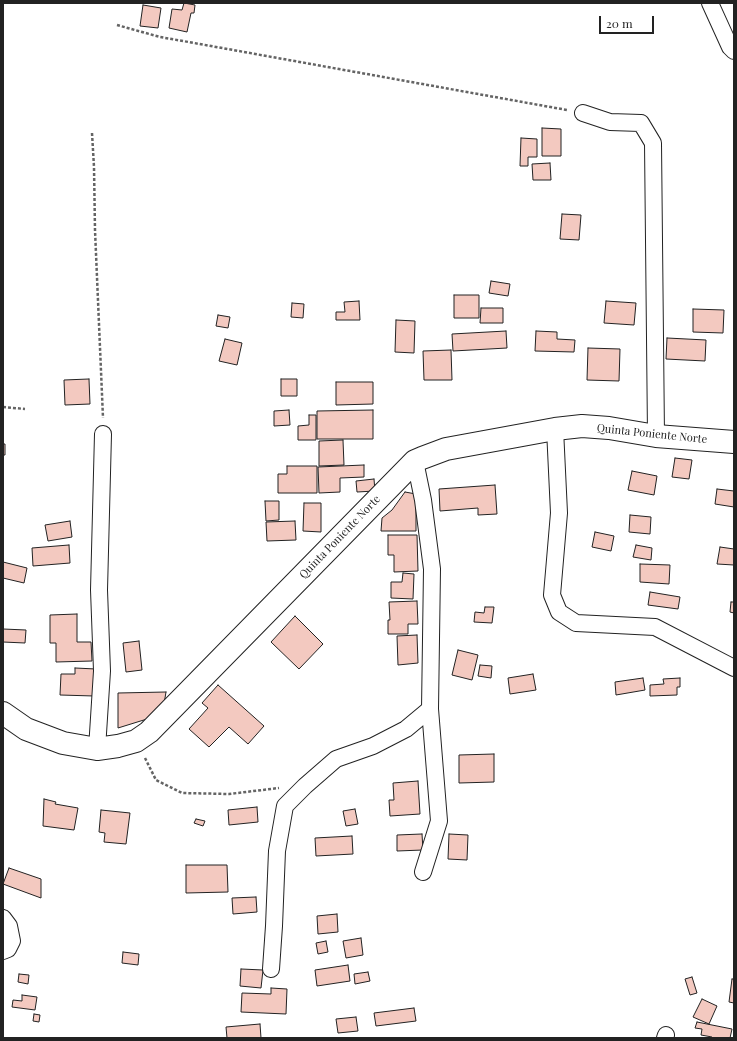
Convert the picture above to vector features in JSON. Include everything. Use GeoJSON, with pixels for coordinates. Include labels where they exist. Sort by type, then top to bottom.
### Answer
{"type":"FeatureCollection","features":[{"type":"Feature","properties":{"kind":"street"},"geometry":{"type":"LineString","coordinates":[[710,3],[730,47],[734,51]]}},
{"type":"Feature","properties":{"kind":"street"},"geometry":{"type":"LineString","coordinates":[[583,113],[610,122],[641,123],[652,143],[656,436]]}},
{"type":"Feature","properties":{"kind":"street","name":"Quinta Poniente Norte"},"geometry":{"type":"LineString","coordinates":[[3,713],[26,729],[63,743],[97,749],[118,746],[136,741],[149,732],[415,461],[446,449],[556,429],[582,426],[609,428],[656,436],[734,442]]}},
{"type":"Feature","properties":{"kind":"street"},"geometry":{"type":"LineString","coordinates":[[556,429],[560,514],[552,595],[559,612],[576,623],[655,628],[734,668]]}},
{"type":"Feature","properties":{"kind":"street"},"geometry":{"type":"LineString","coordinates":[[97,749],[102,672],[99,590],[103,434]]}},
{"type":"Feature","properties":{"kind":"street"},"geometry":{"type":"LineString","coordinates":[[415,461],[423,500],[432,569],[430,709],[439,821],[423,872]]}},
{"type":"Feature","properties":{"kind":"street"},"geometry":{"type":"LineString","coordinates":[[271,969],[277,851],[285,806],[336,759],[373,746],[406,729],[430,709]]}},
{"type":"Feature","properties":{"kind":"street"},"geometry":{"type":"LineString","coordinates":[[3,918],[9,926],[12,941],[8,949],[3,951]]}},
{"type":"Feature","properties":{"kind":"path"},"geometry":{"type":"LineString","coordinates":[[117,25],[160,37],[583,113]]}},
{"type":"Feature","properties":{"kind":"path"},"geometry":{"type":"LineString","coordinates":[[92,133],[103,434]]}},
{"type":"Feature","properties":{"kind":"path"},"geometry":{"type":"LineString","coordinates":[[3,407],[25,409]]}},
{"type":"Feature","properties":{"kind":"path"},"geometry":{"type":"LineString","coordinates":[[136,741],[156,780],[182,793],[229,794],[305,786]]}},
{"type":"Feature","properties":{"kind":"building"},"geometry":{"type":"Polygon","coordinates":[[[184,3],[195,5],[194,13],[191,13],[187,32],[169,28],[172,9],[182,10],[184,3]]]}},
{"type":"Feature","properties":{"kind":"building"},"geometry":{"type":"Polygon","coordinates":[[[143,5],[161,8],[158,28],[140,26],[143,5]]]}},
{"type":"Feature","properties":{"kind":"building"},"geometry":{"type":"Polygon","coordinates":[[[542,128],[561,129],[561,156],[542,156],[542,128]]]}},
{"type":"Feature","properties":{"kind":"building"},"geometry":{"type":"Polygon","coordinates":[[[521,138],[537,139],[537,157],[528,157],[528,166],[520,166],[521,138]]]}},
{"type":"Feature","properties":{"kind":"building"},"geometry":{"type":"Polygon","coordinates":[[[550,163],[551,180],[533,180],[532,164],[550,163]]]}},
{"type":"Feature","properties":{"kind":"building"},"geometry":{"type":"Polygon","coordinates":[[[562,214],[581,215],[579,240],[560,239],[562,214]]]}},
{"type":"Feature","properties":{"kind":"building"},"geometry":{"type":"Polygon","coordinates":[[[491,281],[510,284],[508,296],[489,293],[491,281]]]}},
{"type":"Feature","properties":{"kind":"building"},"geometry":{"type":"Polygon","coordinates":[[[454,295],[479,295],[479,318],[454,318],[454,295]]]}},
{"type":"Feature","properties":{"kind":"building"},"geometry":{"type":"Polygon","coordinates":[[[359,301],[360,320],[336,320],[336,312],[345,312],[344,302],[359,301]]]}},
{"type":"Feature","properties":{"kind":"building"},"geometry":{"type":"Polygon","coordinates":[[[606,301],[636,303],[634,325],[604,323],[606,301]]]}},
{"type":"Feature","properties":{"kind":"building"},"geometry":{"type":"Polygon","coordinates":[[[292,303],[304,304],[303,318],[291,317],[292,303]]]}},
{"type":"Feature","properties":{"kind":"building"},"geometry":{"type":"Polygon","coordinates":[[[481,308],[503,308],[503,323],[480,323],[481,308]]]}},
{"type":"Feature","properties":{"kind":"building"},"geometry":{"type":"Polygon","coordinates":[[[693,309],[724,310],[723,333],[693,332],[693,309]]]}},
{"type":"Feature","properties":{"kind":"building"},"geometry":{"type":"Polygon","coordinates":[[[218,315],[230,317],[228,328],[216,326],[218,315]]]}},
{"type":"Feature","properties":{"kind":"building"},"geometry":{"type":"Polygon","coordinates":[[[396,320],[415,321],[414,353],[395,352],[396,320]]]}},
{"type":"Feature","properties":{"kind":"building"},"geometry":{"type":"Polygon","coordinates":[[[506,331],[507,348],[453,351],[452,334],[506,331]]]}},
{"type":"Feature","properties":{"kind":"building"},"geometry":{"type":"Polygon","coordinates":[[[536,331],[557,332],[557,339],[575,340],[574,352],[535,351],[536,331]]]}},
{"type":"Feature","properties":{"kind":"building"},"geometry":{"type":"Polygon","coordinates":[[[667,338],[706,340],[705,361],[666,359],[667,338]]]}},
{"type":"Feature","properties":{"kind":"building"},"geometry":{"type":"Polygon","coordinates":[[[225,339],[242,343],[237,365],[219,361],[225,339]]]}},
{"type":"Feature","properties":{"kind":"building"},"geometry":{"type":"Polygon","coordinates":[[[588,348],[620,349],[619,381],[587,380],[588,348]]]}},
{"type":"Feature","properties":{"kind":"building"},"geometry":{"type":"Polygon","coordinates":[[[451,350],[452,380],[424,380],[423,351],[451,350]]]}},
{"type":"Feature","properties":{"kind":"building"},"geometry":{"type":"Polygon","coordinates":[[[89,379],[90,404],[65,405],[64,380],[89,379]]]}},
{"type":"Feature","properties":{"kind":"building"},"geometry":{"type":"Polygon","coordinates":[[[281,379],[297,379],[297,396],[281,396],[281,379]]]}},
{"type":"Feature","properties":{"kind":"building"},"geometry":{"type":"Polygon","coordinates":[[[336,382],[373,382],[373,404],[336,405],[336,382]]]}},
{"type":"Feature","properties":{"kind":"building"},"geometry":{"type":"Polygon","coordinates":[[[289,410],[290,425],[274,426],[274,411],[289,410]]]}},
{"type":"Feature","properties":{"kind":"building"},"geometry":{"type":"Polygon","coordinates":[[[373,410],[373,439],[317,439],[317,411],[373,410]]]}},
{"type":"Feature","properties":{"kind":"building"},"geometry":{"type":"Polygon","coordinates":[[[309,415],[316,415],[316,440],[298,440],[298,426],[309,425],[309,415]]]}},
{"type":"Feature","properties":{"kind":"building"},"geometry":{"type":"Polygon","coordinates":[[[343,440],[344,465],[319,466],[319,441],[343,440]]]}},
{"type":"Feature","properties":{"kind":"building"},"geometry":{"type":"Polygon","coordinates":[[[3,444],[5,444],[5,455],[3,455],[3,444]]]}},
{"type":"Feature","properties":{"kind":"building"},"geometry":{"type":"Polygon","coordinates":[[[675,458],[692,460],[689,479],[672,477],[675,458]]]}},
{"type":"Feature","properties":{"kind":"building"},"geometry":{"type":"Polygon","coordinates":[[[364,465],[364,477],[340,478],[340,492],[319,493],[318,467],[364,465]]]}},
{"type":"Feature","properties":{"kind":"building"},"geometry":{"type":"Polygon","coordinates":[[[287,466],[317,466],[317,493],[278,493],[278,474],[287,474],[287,466]]]}},
{"type":"Feature","properties":{"kind":"building"},"geometry":{"type":"Polygon","coordinates":[[[632,471],[657,476],[654,495],[628,490],[632,471]]]}},
{"type":"Feature","properties":{"kind":"building"},"geometry":{"type":"Polygon","coordinates":[[[374,479],[375,491],[357,492],[356,481],[374,479]]]}},
{"type":"Feature","properties":{"kind":"building"},"geometry":{"type":"Polygon","coordinates":[[[495,485],[497,514],[478,515],[478,508],[440,511],[439,489],[495,485]]]}},
{"type":"Feature","properties":{"kind":"building"},"geometry":{"type":"Polygon","coordinates":[[[717,489],[734,491],[734,507],[715,504],[717,489]]]}},
{"type":"Feature","properties":{"kind":"building"},"geometry":{"type":"Polygon","coordinates":[[[405,492],[416,494],[416,531],[381,531],[382,518],[392,510],[405,492]]]}},
{"type":"Feature","properties":{"kind":"building"},"geometry":{"type":"Polygon","coordinates":[[[265,501],[279,501],[279,520],[266,521],[265,501]]]}},
{"type":"Feature","properties":{"kind":"building"},"geometry":{"type":"Polygon","coordinates":[[[304,503],[321,503],[321,532],[303,531],[304,503]]]}},
{"type":"Feature","properties":{"kind":"building"},"geometry":{"type":"Polygon","coordinates":[[[630,515],[651,517],[650,534],[629,532],[630,515]]]}},
{"type":"Feature","properties":{"kind":"building"},"geometry":{"type":"Polygon","coordinates":[[[70,521],[72,537],[48,541],[45,525],[70,521]]]}},
{"type":"Feature","properties":{"kind":"building"},"geometry":{"type":"Polygon","coordinates":[[[295,521],[296,540],[267,541],[266,522],[295,521]]]}},
{"type":"Feature","properties":{"kind":"building"},"geometry":{"type":"Polygon","coordinates":[[[595,532],[614,536],[611,551],[592,547],[595,532]]]}},
{"type":"Feature","properties":{"kind":"building"},"geometry":{"type":"Polygon","coordinates":[[[388,535],[417,535],[418,571],[394,572],[394,555],[388,555],[388,535]]]}},
{"type":"Feature","properties":{"kind":"building"},"geometry":{"type":"Polygon","coordinates":[[[69,545],[70,563],[33,566],[32,548],[69,545]]]}},
{"type":"Feature","properties":{"kind":"building"},"geometry":{"type":"Polygon","coordinates":[[[636,545],[652,548],[651,560],[633,557],[636,545]]]}},
{"type":"Feature","properties":{"kind":"building"},"geometry":{"type":"Polygon","coordinates":[[[720,547],[734,549],[734,565],[717,564],[720,547]]]}},
{"type":"Feature","properties":{"kind":"building"},"geometry":{"type":"Polygon","coordinates":[[[3,562],[27,568],[24,583],[3,578],[3,562]]]}},
{"type":"Feature","properties":{"kind":"building"},"geometry":{"type":"Polygon","coordinates":[[[640,564],[670,565],[669,584],[640,582],[640,564]]]}},
{"type":"Feature","properties":{"kind":"building"},"geometry":{"type":"Polygon","coordinates":[[[403,573],[414,574],[413,599],[391,598],[391,582],[402,582],[403,573]]]}},
{"type":"Feature","properties":{"kind":"building"},"geometry":{"type":"Polygon","coordinates":[[[650,592],[680,597],[678,609],[648,605],[650,592]]]}},
{"type":"Feature","properties":{"kind":"building"},"geometry":{"type":"Polygon","coordinates":[[[417,601],[418,624],[408,624],[408,634],[388,634],[388,620],[390,620],[389,602],[417,601]]]}},
{"type":"Feature","properties":{"kind":"building"},"geometry":{"type":"Polygon","coordinates":[[[731,602],[734,602],[734,613],[730,612],[731,602]]]}},
{"type":"Feature","properties":{"kind":"building"},"geometry":{"type":"Polygon","coordinates":[[[485,607],[494,607],[492,623],[474,622],[475,612],[484,613],[485,607]]]}},
{"type":"Feature","properties":{"kind":"building"},"geometry":{"type":"Polygon","coordinates":[[[77,614],[77,642],[91,642],[92,661],[56,662],[56,643],[50,643],[50,615],[77,614]]]}},
{"type":"Feature","properties":{"kind":"building"},"geometry":{"type":"Polygon","coordinates":[[[295,616],[323,644],[299,669],[271,642],[295,616]]]}},
{"type":"Feature","properties":{"kind":"building"},"geometry":{"type":"Polygon","coordinates":[[[3,629],[26,630],[25,643],[3,642],[3,629]]]}},
{"type":"Feature","properties":{"kind":"building"},"geometry":{"type":"Polygon","coordinates":[[[417,635],[418,663],[398,665],[397,636],[417,635]]]}},
{"type":"Feature","properties":{"kind":"building"},"geometry":{"type":"Polygon","coordinates":[[[139,641],[142,670],[126,672],[123,643],[139,641]]]}},
{"type":"Feature","properties":{"kind":"building"},"geometry":{"type":"Polygon","coordinates":[[[458,650],[478,655],[472,680],[452,675],[458,650]]]}},
{"type":"Feature","properties":{"kind":"building"},"geometry":{"type":"Polygon","coordinates":[[[480,665],[492,666],[491,678],[478,676],[480,665]]]}},
{"type":"Feature","properties":{"kind":"building"},"geometry":{"type":"Polygon","coordinates":[[[75,668],[96,669],[94,696],[60,695],[61,674],[75,674],[75,668]]]}},
{"type":"Feature","properties":{"kind":"building"},"geometry":{"type":"Polygon","coordinates":[[[533,674],[536,690],[510,694],[508,678],[533,674]]]}},
{"type":"Feature","properties":{"kind":"building"},"geometry":{"type":"Polygon","coordinates":[[[643,678],[645,690],[616,695],[615,682],[643,678]]]}},
{"type":"Feature","properties":{"kind":"building"},"geometry":{"type":"Polygon","coordinates":[[[680,678],[680,687],[677,687],[677,695],[650,696],[650,685],[664,684],[663,679],[680,678]]]}},
{"type":"Feature","properties":{"kind":"building"},"geometry":{"type":"Polygon","coordinates":[[[218,685],[264,726],[248,744],[229,727],[209,747],[189,729],[208,708],[202,703],[218,685]]]}},
{"type":"Feature","properties":{"kind":"building"},"geometry":{"type":"Polygon","coordinates":[[[166,692],[164,704],[147,719],[118,728],[118,693],[166,692]]]}},
{"type":"Feature","properties":{"kind":"building"},"geometry":{"type":"Polygon","coordinates":[[[494,754],[494,782],[459,783],[459,755],[494,754]]]}},
{"type":"Feature","properties":{"kind":"building"},"geometry":{"type":"Polygon","coordinates":[[[418,781],[420,814],[390,816],[389,800],[394,800],[393,783],[418,781]]]}},
{"type":"Feature","properties":{"kind":"building"},"geometry":{"type":"Polygon","coordinates":[[[44,799],[56,802],[55,804],[78,808],[74,830],[43,826],[44,799]]]}},
{"type":"Feature","properties":{"kind":"building"},"geometry":{"type":"Polygon","coordinates":[[[257,807],[258,822],[229,825],[228,810],[257,807]]]}},
{"type":"Feature","properties":{"kind":"building"},"geometry":{"type":"Polygon","coordinates":[[[355,809],[358,824],[346,826],[343,811],[355,809]]]}},
{"type":"Feature","properties":{"kind":"building"},"geometry":{"type":"Polygon","coordinates":[[[101,810],[130,813],[126,844],[104,842],[105,833],[99,832],[101,810]]]}},
{"type":"Feature","properties":{"kind":"building"},"geometry":{"type":"Polygon","coordinates":[[[196,819],[205,821],[203,826],[194,823],[196,819]]]}},
{"type":"Feature","properties":{"kind":"building"},"geometry":{"type":"Polygon","coordinates":[[[422,834],[423,850],[397,851],[397,835],[422,834]]]}},
{"type":"Feature","properties":{"kind":"building"},"geometry":{"type":"Polygon","coordinates":[[[449,834],[468,835],[467,860],[448,859],[449,834]]]}},
{"type":"Feature","properties":{"kind":"building"},"geometry":{"type":"Polygon","coordinates":[[[352,836],[353,854],[316,856],[315,838],[352,836]]]}},
{"type":"Feature","properties":{"kind":"building"},"geometry":{"type":"Polygon","coordinates":[[[186,865],[227,865],[228,892],[186,893],[186,865]]]}},
{"type":"Feature","properties":{"kind":"building"},"geometry":{"type":"Polygon","coordinates":[[[9,868],[41,879],[41,898],[3,884],[9,868]]]}},
{"type":"Feature","properties":{"kind":"building"},"geometry":{"type":"Polygon","coordinates":[[[256,897],[257,912],[233,914],[232,898],[256,897]]]}},
{"type":"Feature","properties":{"kind":"building"},"geometry":{"type":"Polygon","coordinates":[[[337,914],[338,932],[318,934],[317,916],[337,914]]]}},
{"type":"Feature","properties":{"kind":"building"},"geometry":{"type":"Polygon","coordinates":[[[361,938],[363,955],[346,958],[343,941],[361,938]]]}},
{"type":"Feature","properties":{"kind":"building"},"geometry":{"type":"Polygon","coordinates":[[[326,941],[328,952],[318,954],[316,943],[326,941]]]}},
{"type":"Feature","properties":{"kind":"building"},"geometry":{"type":"Polygon","coordinates":[[[123,952],[139,954],[138,965],[122,963],[123,952]]]}},
{"type":"Feature","properties":{"kind":"building"},"geometry":{"type":"Polygon","coordinates":[[[348,965],[350,981],[317,986],[315,970],[348,965]]]}},
{"type":"Feature","properties":{"kind":"building"},"geometry":{"type":"Polygon","coordinates":[[[241,969],[263,970],[261,988],[240,986],[241,969]]]}},
{"type":"Feature","properties":{"kind":"building"},"geometry":{"type":"Polygon","coordinates":[[[368,972],[370,981],[355,984],[354,974],[368,972]]]}},
{"type":"Feature","properties":{"kind":"building"},"geometry":{"type":"Polygon","coordinates":[[[19,974],[29,975],[28,984],[18,982],[19,974]]]}},
{"type":"Feature","properties":{"kind":"building"},"geometry":{"type":"Polygon","coordinates":[[[692,977],[697,993],[690,995],[685,979],[692,977]]]}},
{"type":"Feature","properties":{"kind":"building"},"geometry":{"type":"Polygon","coordinates":[[[732,979],[734,979],[734,1003],[729,1002],[732,979]]]}},
{"type":"Feature","properties":{"kind":"building"},"geometry":{"type":"Polygon","coordinates":[[[271,988],[287,989],[286,1014],[241,1012],[242,993],[271,994],[271,988]]]}},
{"type":"Feature","properties":{"kind":"building"},"geometry":{"type":"Polygon","coordinates":[[[22,995],[37,997],[35,1010],[12,1007],[13,1000],[22,1001],[22,995]]]}},
{"type":"Feature","properties":{"kind":"building"},"geometry":{"type":"Polygon","coordinates":[[[702,999],[717,1006],[709,1024],[693,1017],[702,999]]]}},
{"type":"Feature","properties":{"kind":"building"},"geometry":{"type":"Polygon","coordinates":[[[414,1008],[416,1021],[376,1026],[374,1013],[414,1008]]]}},
{"type":"Feature","properties":{"kind":"building"},"geometry":{"type":"Polygon","coordinates":[[[34,1014],[40,1015],[39,1022],[33,1021],[34,1014]]]}},
{"type":"Feature","properties":{"kind":"building"},"geometry":{"type":"Polygon","coordinates":[[[356,1017],[358,1031],[338,1033],[336,1019],[356,1017]]]}},
{"type":"Feature","properties":{"kind":"building"},"geometry":{"type":"Polygon","coordinates":[[[697,1022],[732,1029],[730,1038],[712,1038],[701,1035],[702,1029],[695,1028],[697,1022]]]}},
{"type":"Feature","properties":{"kind":"building"},"geometry":{"type":"Polygon","coordinates":[[[260,1024],[261,1038],[227,1038],[226,1027],[260,1024]]]}}]}
